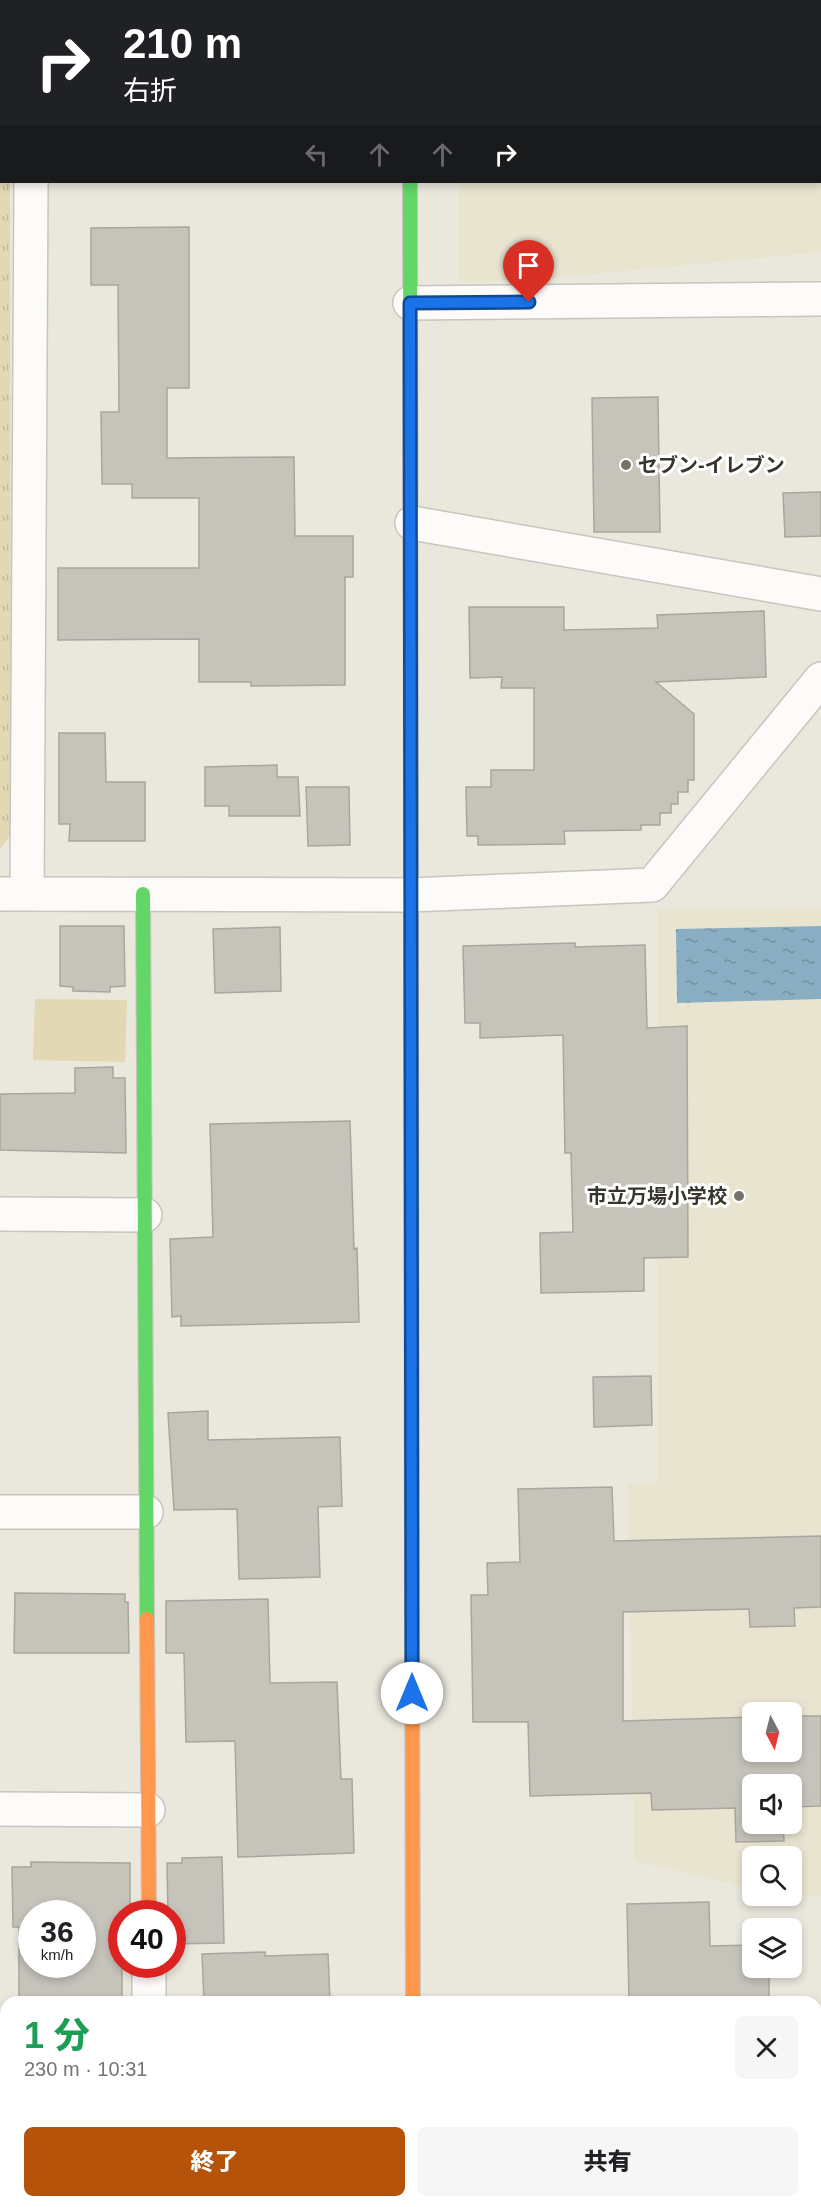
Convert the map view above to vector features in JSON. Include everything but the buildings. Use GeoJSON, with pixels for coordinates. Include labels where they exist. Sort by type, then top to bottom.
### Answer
{"type":"FeatureCollection","features":[{"type":"Feature","properties":{"kind":"street"},"geometry":{"type":"LineString","coordinates":[[31,183],[13,894],[410,895],[652,885],[821,680]]}},
{"type":"Feature","properties":{"kind":"street"},"geometry":{"type":"LineString","coordinates":[[410,183],[413,1996]]}},
{"type":"Feature","properties":{"kind":"street"},"geometry":{"type":"LineString","coordinates":[[410,303],[821,299]]}},
{"type":"Feature","properties":{"kind":"street"},"geometry":{"type":"LineString","coordinates":[[412,523],[821,594]]}},
{"type":"Feature","properties":{"kind":"street"},"geometry":{"type":"LineString","coordinates":[[143,894],[149,1900]]}},
{"type":"Feature","properties":{"kind":"street"},"geometry":{"type":"LineString","coordinates":[[0,1214],[145,1215]]}},
{"type":"Feature","properties":{"kind":"street"},"geometry":{"type":"LineString","coordinates":[[0,1512],[146,1512]]}},
{"type":"Feature","properties":{"kind":"street"},"geometry":{"type":"LineString","coordinates":[[0,1809],[148,1810]]}},
{"type":"Feature","properties":{"kind":"street"},"geometry":{"type":"LineString","coordinates":[[149,1978],[149,1996]]}},
{"type":"Feature","properties":{"kind":"shaded area"},"geometry":{"type":"Polygon","coordinates":[[[459,183],[821,183],[821,252],[522,281],[459,282],[459,183]]]}},
{"type":"Feature","properties":{"kind":"shaded area","name":"市立万場小学校"},"geometry":{"type":"Polygon","coordinates":[[[821,908],[821,1896],[802,1896],[802,1846],[742,1846],[742,1886],[634,1861],[628,1483],[657,1483],[657,909],[821,908]]]}},
{"type":"Feature","properties":{"kind":"green space"},"geometry":{"type":"Polygon","coordinates":[[[0,183],[10,183],[11,835],[0,849],[0,183]]]}},
{"type":"Feature","properties":{"kind":"green space"},"geometry":{"type":"Polygon","coordinates":[[[35,999],[127,1000],[125,1062],[33,1060],[35,999]]]}},
{"type":"Feature","properties":{"kind":"water"},"geometry":{"type":"Polygon","coordinates":[[[821,926],[821,999],[677,1003],[676,929],[821,926]]]}},
{"type":"Feature","properties":{"kind":"traffic: fast"},"geometry":{"type":"LineString","coordinates":[[410,183],[411,791]]}},
{"type":"Feature","properties":{"kind":"traffic: fast"},"geometry":{"type":"LineString","coordinates":[[143,894],[147,1619]]}},
{"type":"Feature","properties":{"kind":"traffic: fast"},"geometry":{"type":"LineString","coordinates":[[411,1017],[412,1618]]}},
{"type":"Feature","properties":{"kind":"traffic: slow"},"geometry":{"type":"LineString","coordinates":[[411,791],[411,1017]]}},
{"type":"Feature","properties":{"kind":"traffic: slow"},"geometry":{"type":"LineString","coordinates":[[412,1618],[413,1996]]}},
{"type":"Feature","properties":{"kind":"traffic: slow"},"geometry":{"type":"LineString","coordinates":[[147,1619],[149,1900]]}},
{"type":"Feature","properties":{"kind":"place","name":"セブン-イレブン"},"geometry":{"type":"Point","coordinates":[626,465]}},
{"type":"Feature","properties":{"kind":"place","name":"市立万場小学校"},"geometry":{"type":"Point","coordinates":[739,1196]}},
{"type":"Feature","properties":{"kind":"route"},"geometry":{"type":"LineString","coordinates":[[412,1693],[410,303],[529,302]]}}]}
